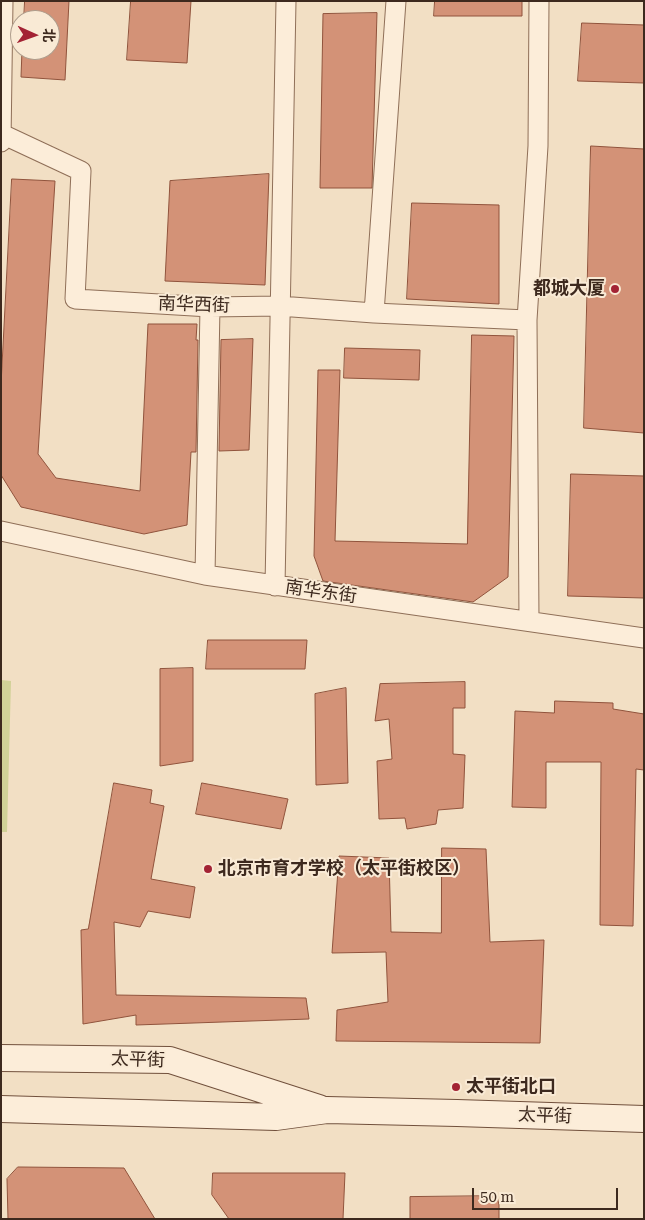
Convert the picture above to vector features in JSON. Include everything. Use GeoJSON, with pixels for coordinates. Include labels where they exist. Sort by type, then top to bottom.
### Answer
{"type":"FeatureCollection","features":[{"type":"Feature","properties":{"kind":"main road","name":"太平街"},"geometry":{"type":"LineString","coordinates":[[1,1058],[170,1060],[327,1110]]}},
{"type":"Feature","properties":{"kind":"main road","name":"太平街"},"geometry":{"type":"LineString","coordinates":[[1,1109],[276,1117],[327,1110],[644,1119]]}},
{"type":"Feature","properties":{"kind":"street"},"geometry":{"type":"LineString","coordinates":[[2,138],[4,1]]}},
{"type":"Feature","properties":{"kind":"street"},"geometry":{"type":"LineString","coordinates":[[275,586],[286,1]]}},
{"type":"Feature","properties":{"kind":"street"},"geometry":{"type":"LineString","coordinates":[[374,313],[396,1]]}},
{"type":"Feature","properties":{"kind":"street"},"geometry":{"type":"LineString","coordinates":[[529,621],[527,320],[538,146],[539,1]]}},
{"type":"Feature","properties":{"kind":"street","name":"南华西街"},"geometry":{"type":"LineString","coordinates":[[2,138],[81,171],[75,299],[210,307],[279,306],[374,313],[527,320]]}},
{"type":"Feature","properties":{"kind":"street"},"geometry":{"type":"LineString","coordinates":[[205,576],[210,307]]}},
{"type":"Feature","properties":{"kind":"street","name":"南华东街"},"geometry":{"type":"LineString","coordinates":[[1,531],[205,576],[644,638]]}},
{"type":"Feature","properties":{"kind":"green space"},"geometry":{"type":"Polygon","coordinates":[[[1,680],[11,681],[7,832],[1,832],[1,680]]]}},
{"type":"Feature","properties":{"kind":"building"},"geometry":{"type":"Polygon","coordinates":[[[25,1],[69,1],[65,80],[21,77],[22,60],[60,60],[60,10],[25,10],[25,1]]]}},
{"type":"Feature","properties":{"kind":"building"},"geometry":{"type":"Polygon","coordinates":[[[131,1],[191,1],[187,63],[127,60],[131,1]]]}},
{"type":"Feature","properties":{"kind":"building"},"geometry":{"type":"Polygon","coordinates":[[[435,1],[522,1],[522,16],[434,16],[435,1]]]}},
{"type":"Feature","properties":{"kind":"building"},"geometry":{"type":"Polygon","coordinates":[[[377,13],[372,188],[320,188],[323,14],[377,13]]]}},
{"type":"Feature","properties":{"kind":"building"},"geometry":{"type":"Polygon","coordinates":[[[582,23],[644,25],[644,83],[578,81],[582,23]]]}},
{"type":"Feature","properties":{"kind":"building","name":"都城大厦"},"geometry":{"type":"Polygon","coordinates":[[[591,146],[644,149],[644,433],[584,428],[591,146]]]}},
{"type":"Feature","properties":{"kind":"building"},"geometry":{"type":"Polygon","coordinates":[[[269,174],[265,285],[165,281],[170,181],[269,174]]]}},
{"type":"Feature","properties":{"kind":"building"},"geometry":{"type":"Polygon","coordinates":[[[12,179],[55,181],[38,454],[56,478],[140,491],[148,324],[197,324],[196,452],[191,452],[187,525],[144,534],[21,507],[1,475],[1,385],[12,179]]]}},
{"type":"Feature","properties":{"kind":"building"},"geometry":{"type":"Polygon","coordinates":[[[412,203],[499,205],[499,304],[407,299],[412,203]]]}},
{"type":"Feature","properties":{"kind":"building"},"geometry":{"type":"Polygon","coordinates":[[[472,335],[514,336],[508,577],[473,602],[323,581],[314,556],[318,370],[340,370],[335,541],[467,544],[472,335]]]}},
{"type":"Feature","properties":{"kind":"building"},"geometry":{"type":"Polygon","coordinates":[[[253,339],[249,450],[219,451],[221,340],[253,339]]]}},
{"type":"Feature","properties":{"kind":"building"},"geometry":{"type":"Polygon","coordinates":[[[345,348],[420,350],[419,380],[344,378],[345,348]]]}},
{"type":"Feature","properties":{"kind":"building"},"geometry":{"type":"Polygon","coordinates":[[[571,474],[644,476],[644,598],[568,596],[571,474]]]}},
{"type":"Feature","properties":{"kind":"building"},"geometry":{"type":"Polygon","coordinates":[[[208,640],[307,640],[305,669],[206,669],[208,640]]]}},
{"type":"Feature","properties":{"kind":"building"},"geometry":{"type":"Polygon","coordinates":[[[193,668],[193,761],[160,766],[160,669],[193,668]]]}},
{"type":"Feature","properties":{"kind":"building"},"geometry":{"type":"Polygon","coordinates":[[[465,682],[465,708],[453,708],[453,754],[465,755],[463,808],[438,810],[436,824],[407,829],[405,818],[379,819],[377,761],[392,759],[389,719],[375,721],[380,684],[465,682]]]}},
{"type":"Feature","properties":{"kind":"building"},"geometry":{"type":"Polygon","coordinates":[[[346,688],[348,783],[316,785],[315,694],[346,688]]]}},
{"type":"Feature","properties":{"kind":"building"},"geometry":{"type":"Polygon","coordinates":[[[555,701],[613,703],[613,709],[644,714],[644,770],[636,769],[633,926],[600,925],[601,762],[546,762],[546,808],[512,807],[515,711],[554,713],[555,701]]]}},
{"type":"Feature","properties":{"kind":"building"},"geometry":{"type":"Polygon","coordinates":[[[114,783],[152,790],[150,803],[164,806],[151,879],[195,887],[190,918],[148,911],[140,927],[114,922],[116,995],[306,998],[309,1019],[136,1025],[136,1015],[83,1024],[81,930],[88,929],[114,783]]]}},
{"type":"Feature","properties":{"kind":"building"},"geometry":{"type":"Polygon","coordinates":[[[202,783],[288,799],[281,829],[196,814],[202,783]]]}},
{"type":"Feature","properties":{"kind":"building"},"geometry":{"type":"Polygon","coordinates":[[[442,848],[486,849],[490,942],[544,940],[540,1043],[336,1041],[337,1010],[388,1002],[386,952],[332,953],[339,856],[389,858],[391,932],[441,933],[442,848]]]}},
{"type":"Feature","properties":{"kind":"building"},"geometry":{"type":"Polygon","coordinates":[[[18,1167],[124,1168],[155,1219],[8,1219],[7,1179],[18,1167]]]}},
{"type":"Feature","properties":{"kind":"building"},"geometry":{"type":"Polygon","coordinates":[[[213,1173],[345,1173],[343,1219],[229,1219],[212,1195],[213,1173]]]}},
{"type":"Feature","properties":{"kind":"building"},"geometry":{"type":"Polygon","coordinates":[[[497,1196],[499,1219],[410,1219],[410,1197],[497,1196]]]}},
{"type":"Feature","properties":{"kind":"place","name":"都城大厦"},"geometry":{"type":"Point","coordinates":[615,289]}},
{"type":"Feature","properties":{"kind":"place","name":"北京市育才学校（太平街校区）"},"geometry":{"type":"Point","coordinates":[208,869]}},
{"type":"Feature","properties":{"kind":"place","name":"太平街北口"},"geometry":{"type":"Point","coordinates":[456,1087]}}]}
